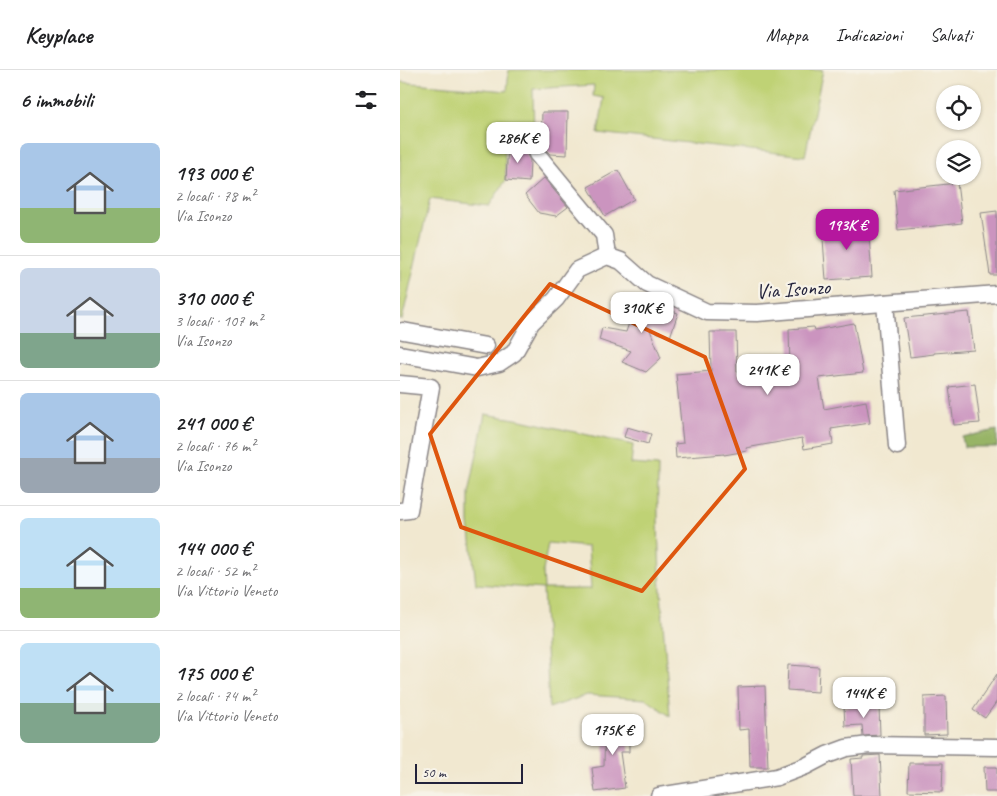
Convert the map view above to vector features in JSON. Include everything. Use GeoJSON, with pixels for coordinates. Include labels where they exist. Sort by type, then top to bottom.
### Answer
{"type":"FeatureCollection","features":[{"type":"Feature","properties":{"kind":"street"},"geometry":{"type":"LineString","coordinates":[[486,346],[402,331],[400,354],[477,368],[499,363],[514,352],[531,323],[556,298],[577,270],[607,256],[604,235],[537,154]]}},
{"type":"Feature","properties":{"kind":"street","name":"Via Isonzo"},"geometry":{"type":"LineString","coordinates":[[607,256],[621,261],[647,284],[707,312],[757,313],[997,294]]}},
{"type":"Feature","properties":{"kind":"street"},"geometry":{"type":"LineString","coordinates":[[885,303],[897,446]]}},
{"type":"Feature","properties":{"kind":"street"},"geometry":{"type":"LineString","coordinates":[[400,384],[431,388],[409,510],[400,511]]}},
{"type":"Feature","properties":{"kind":"street"},"geometry":{"type":"LineString","coordinates":[[659,796],[777,777],[846,748],[869,745],[997,747]]}},
{"type":"Feature","properties":{"kind":"highlighted area"},"geometry":{"type":"Polygon","coordinates":[[[550,284],[705,357],[745,469],[642,591],[461,527],[430,434],[550,284]]]}},
{"type":"Feature","properties":{"kind":"green space"},"geometry":{"type":"Polygon","coordinates":[[[509,70],[823,70],[805,156],[598,133],[604,98],[593,96],[594,85],[533,89],[534,142],[504,139],[506,180],[489,206],[430,199],[402,320],[400,319],[400,82],[507,91],[509,70]]]}},
{"type":"Feature","properties":{"kind":"green space"},"geometry":{"type":"Polygon","coordinates":[[[485,414],[521,420],[633,445],[631,464],[658,466],[659,560],[670,716],[646,699],[587,695],[549,708],[543,589],[476,584],[469,523],[469,493],[485,414]],[[548,543],[543,571],[544,589],[591,589],[588,547],[548,543]]]}},
{"type":"Feature","properties":{"kind":"green space"},"geometry":{"type":"Polygon","coordinates":[[[997,430],[997,447],[964,447],[962,437],[997,430]]]}},
{"type":"Feature","properties":{"kind":"building"},"geometry":{"type":"Polygon","coordinates":[[[542,112],[568,112],[567,155],[550,154],[541,145],[542,112]]]}},
{"type":"Feature","properties":{"kind":"building"},"geometry":{"type":"Polygon","coordinates":[[[508,143],[519,144],[527,154],[530,161],[529,182],[506,180],[508,143]]]}},
{"type":"Feature","properties":{"kind":"building"},"geometry":{"type":"Polygon","coordinates":[[[618,170],[634,199],[605,216],[588,187],[618,170]]]}},
{"type":"Feature","properties":{"kind":"building"},"geometry":{"type":"Polygon","coordinates":[[[544,178],[568,207],[556,216],[539,213],[525,195],[544,178]]]}},
{"type":"Feature","properties":{"kind":"building"},"geometry":{"type":"Polygon","coordinates":[[[957,185],[962,223],[898,230],[894,190],[957,185]]]}},
{"type":"Feature","properties":{"kind":"building"},"geometry":{"type":"Polygon","coordinates":[[[997,211],[997,275],[990,275],[981,213],[997,211]]]}},
{"type":"Feature","properties":{"kind":"building"},"geometry":{"type":"Polygon","coordinates":[[[868,222],[872,277],[826,280],[822,225],[868,222]]]}},
{"type":"Feature","properties":{"kind":"building"},"geometry":{"type":"Polygon","coordinates":[[[637,299],[678,313],[670,337],[650,330],[661,358],[646,372],[622,362],[631,351],[599,340],[602,328],[626,332],[637,299]]]}},
{"type":"Feature","properties":{"kind":"building"},"geometry":{"type":"Polygon","coordinates":[[[969,312],[974,350],[910,357],[904,318],[969,312]]]}},
{"type":"Feature","properties":{"kind":"building"},"geometry":{"type":"Polygon","coordinates":[[[854,323],[863,373],[819,378],[824,409],[866,401],[870,423],[831,429],[833,444],[804,449],[802,438],[746,448],[747,451],[724,455],[676,458],[675,444],[683,443],[676,374],[711,371],[710,332],[736,332],[737,371],[739,371],[739,376],[790,367],[789,329],[814,327],[815,330],[854,323]]]}},
{"type":"Feature","properties":{"kind":"building"},"geometry":{"type":"Polygon","coordinates":[[[975,384],[980,423],[954,425],[949,387],[975,384]]]}},
{"type":"Feature","properties":{"kind":"building"},"geometry":{"type":"Polygon","coordinates":[[[627,427],[651,434],[648,444],[624,437],[627,427]]]}},
{"type":"Feature","properties":{"kind":"building"},"geometry":{"type":"Polygon","coordinates":[[[788,665],[819,667],[818,692],[787,690],[788,665]]]}},
{"type":"Feature","properties":{"kind":"building"},"geometry":{"type":"Polygon","coordinates":[[[997,674],[997,701],[985,718],[973,710],[997,674]]]}},
{"type":"Feature","properties":{"kind":"building"},"geometry":{"type":"Polygon","coordinates":[[[765,686],[768,767],[750,767],[749,729],[739,730],[738,687],[765,686]]]}},
{"type":"Feature","properties":{"kind":"building"},"geometry":{"type":"Polygon","coordinates":[[[946,696],[947,734],[924,735],[924,697],[946,696]]]}},
{"type":"Feature","properties":{"kind":"building"},"geometry":{"type":"Polygon","coordinates":[[[879,706],[880,735],[863,736],[862,725],[845,726],[844,707],[879,706]]]}},
{"type":"Feature","properties":{"kind":"building"},"geometry":{"type":"Polygon","coordinates":[[[605,718],[629,719],[629,752],[620,752],[625,788],[595,792],[592,768],[604,766],[605,718]]]}},
{"type":"Feature","properties":{"kind":"building"},"geometry":{"type":"Polygon","coordinates":[[[880,755],[882,796],[853,796],[851,759],[880,755]]]}},
{"type":"Feature","properties":{"kind":"building"},"geometry":{"type":"Polygon","coordinates":[[[909,763],[943,763],[942,792],[908,791],[909,763]]]}},
{"type":"Feature","properties":{"kind":"building"},"geometry":{"type":"Polygon","coordinates":[[[984,767],[997,767],[997,792],[985,792],[984,767]]]}}]}
